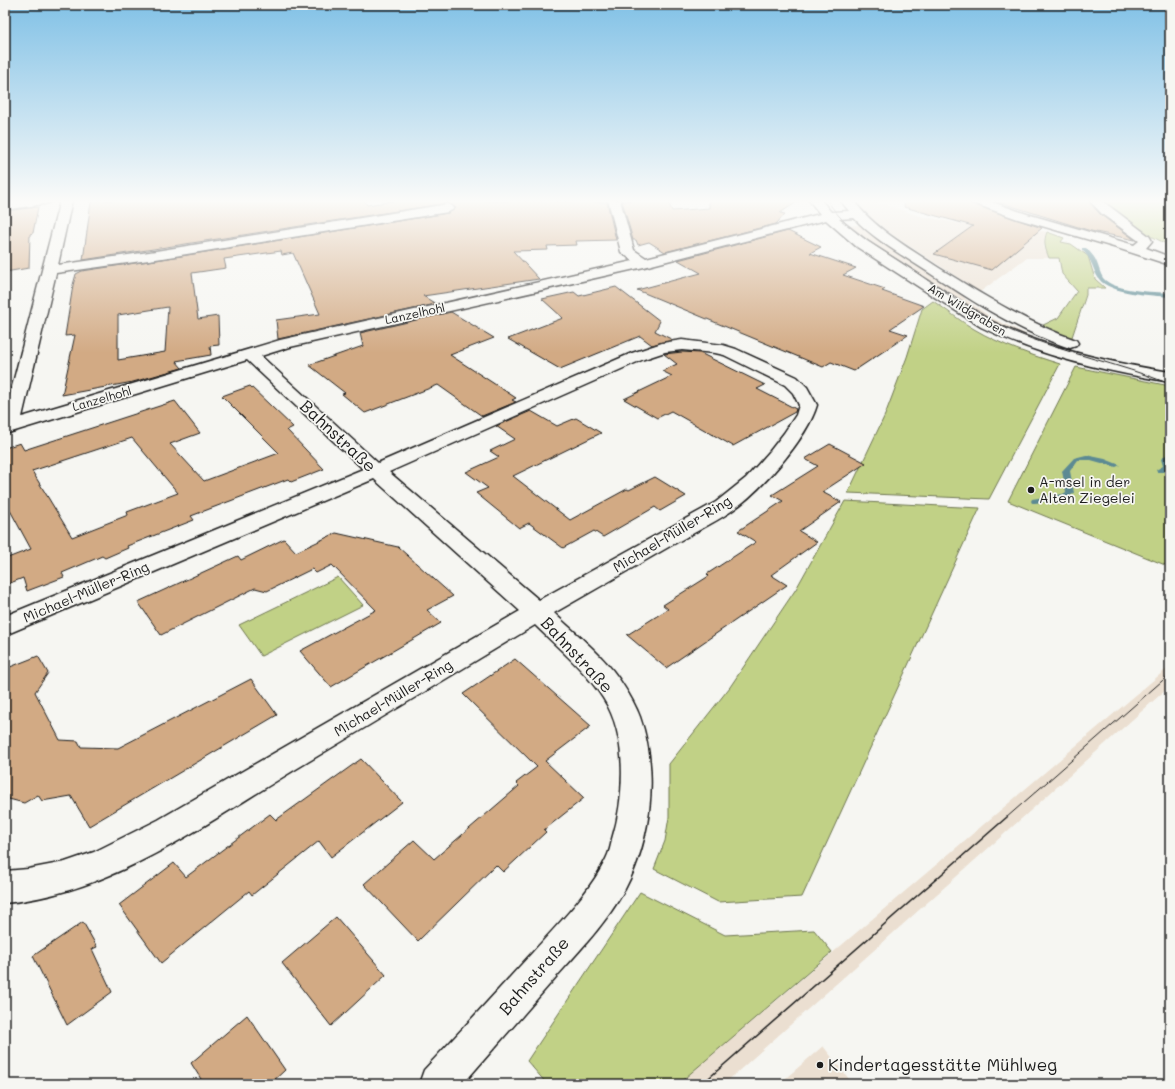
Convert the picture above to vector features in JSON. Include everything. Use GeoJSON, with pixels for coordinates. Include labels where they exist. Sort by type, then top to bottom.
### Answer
{"type":"FeatureCollection","features":[{"type":"Feature","properties":{"kind":"street"},"geometry":{"type":"LineString","coordinates":[[8,427],[54,251]]}},
{"type":"Feature","properties":{"kind":"street"},"geometry":{"type":"LineString","coordinates":[[50,270],[183,251]]}},
{"type":"Feature","properties":{"kind":"street"},"geometry":{"type":"LineString","coordinates":[[628,251],[644,264]]}},
{"type":"Feature","properties":{"kind":"street","name":"Lanzelhohl"},"geometry":{"type":"LineString","coordinates":[[8,427],[250,354],[333,332],[644,264],[695,251]]}},
{"type":"Feature","properties":{"kind":"street","name":"Am Wildgraben"},"geometry":{"type":"LineString","coordinates":[[873,251],[1000,332],[1036,347],[1070,358],[1118,369],[1170,377]]}},
{"type":"Feature","properties":{"kind":"street","name":"Am Wildgraben"},"geometry":{"type":"LineString","coordinates":[[903,251],[1019,323],[1074,344],[1170,365]]}},
{"type":"Feature","properties":{"kind":"street"},"geometry":{"type":"LineString","coordinates":[[1142,251],[1170,260]]}},
{"type":"Feature","properties":{"kind":"street","name":"Michael-Müller-Ring"},"geometry":{"type":"LineString","coordinates":[[5,626],[376,471],[638,356],[662,348],[682,345],[717,348],[780,374],[791,381],[801,391],[808,405],[805,415],[792,436],[753,482],[724,507],[537,612],[169,830],[101,865],[65,877],[28,885],[5,887]]}},
{"type":"Feature","properties":{"kind":"street","name":"Bahnstraße"},"geometry":{"type":"LineString","coordinates":[[250,354],[376,471],[537,612],[596,669],[613,691],[626,716],[635,753],[636,788],[632,824],[622,862],[584,919],[438,1084]]}},
{"type":"Feature","properties":{"kind":"shaded area"},"geometry":{"type":"Polygon","coordinates":[[[879,251],[894,251],[968,297],[964,298],[992,318],[1032,337],[1065,349],[1064,352],[996,326],[879,251]]]}},
{"type":"Feature","properties":{"kind":"shaded area"},"geometry":{"type":"Polygon","coordinates":[[[917,251],[1046,251],[1049,258],[1026,258],[980,292],[917,251]]]}},
{"type":"Feature","properties":{"kind":"shaded area"},"geometry":{"type":"Polygon","coordinates":[[[1170,666],[1170,686],[724,1084],[678,1084],[1170,666]]]}},
{"type":"Feature","properties":{"kind":"shaded area","name":"Kindertagesstätte Mühlweg"},"geometry":{"type":"Polygon","coordinates":[[[823,1046],[853,1084],[779,1084],[823,1046]]]}},
{"type":"Feature","properties":{"kind":"green space"},"geometry":{"type":"Polygon","coordinates":[[[1046,251],[1081,251],[1088,256],[1095,279],[1105,288],[1086,288],[1086,295],[1071,340],[1041,326],[1058,318],[1077,291],[1062,274],[1059,258],[1049,258],[1046,251]]]}},
{"type":"Feature","properties":{"kind":"green space"},"geometry":{"type":"Polygon","coordinates":[[[933,301],[984,335],[1005,345],[1060,364],[989,499],[848,493],[885,415],[907,357],[922,309],[933,301]]]}},
{"type":"Feature","properties":{"kind":"green space"},"geometry":{"type":"Polygon","coordinates":[[[1076,367],[1170,386],[1170,567],[1008,501],[1076,367]]]}},
{"type":"Feature","properties":{"kind":"green space"},"geometry":{"type":"Polygon","coordinates":[[[845,501],[980,508],[802,897],[718,902],[654,869],[665,841],[669,817],[669,764],[730,687],[796,589],[845,501]]]}},
{"type":"Feature","properties":{"kind":"green space"},"geometry":{"type":"Polygon","coordinates":[[[338,577],[363,605],[261,656],[239,625],[338,577]]]}},
{"type":"Feature","properties":{"kind":"green space"},"geometry":{"type":"Polygon","coordinates":[[[640,892],[725,935],[814,930],[832,952],[678,1084],[547,1084],[527,1061],[640,892]]]}},
{"type":"Feature","properties":{"kind":"building"},"geometry":{"type":"Polygon","coordinates":[[[5,251],[30,251],[29,268],[5,272],[5,251]]]}},
{"type":"Feature","properties":{"kind":"building"},"geometry":{"type":"Polygon","coordinates":[[[84,251],[142,251],[83,260],[84,251]]]}},
{"type":"Feature","properties":{"kind":"building"},"geometry":{"type":"Polygon","coordinates":[[[213,251],[519,251],[513,251],[539,279],[423,296],[436,304],[278,339],[276,320],[320,314],[293,253],[282,255],[281,251],[224,259],[226,268],[192,273],[198,319],[218,316],[219,345],[210,346],[211,355],[176,361],[182,368],[133,382],[62,395],[75,335],[65,336],[76,274],[82,271],[213,251]],[[168,307],[118,315],[118,360],[165,352],[168,307]]]}},
{"type":"Feature","properties":{"kind":"building"},"geometry":{"type":"Polygon","coordinates":[[[713,251],[814,251],[810,253],[856,268],[843,275],[885,289],[882,291],[924,306],[890,329],[908,335],[854,371],[831,362],[823,367],[637,290],[701,273],[678,260],[713,251]]]}},
{"type":"Feature","properties":{"kind":"building"},"geometry":{"type":"Polygon","coordinates":[[[938,251],[1015,251],[992,270],[934,254],[938,251]]]}},
{"type":"Feature","properties":{"kind":"building"},"geometry":{"type":"Polygon","coordinates":[[[616,287],[660,321],[655,331],[673,340],[652,345],[640,336],[560,369],[508,339],[563,318],[542,299],[574,292],[579,296],[616,287]]]}},
{"type":"Feature","properties":{"kind":"building"},"geometry":{"type":"Polygon","coordinates":[[[451,312],[494,338],[450,355],[516,398],[512,400],[516,402],[482,416],[438,385],[365,413],[342,394],[345,393],[309,365],[363,346],[360,333],[451,312]]]}},
{"type":"Feature","properties":{"kind":"building"},"geometry":{"type":"Polygon","coordinates":[[[682,352],[700,353],[765,385],[757,389],[796,409],[795,412],[733,446],[671,411],[657,418],[624,399],[672,376],[662,371],[677,364],[664,354],[682,352]]]}},
{"type":"Feature","properties":{"kind":"building"},"geometry":{"type":"Polygon","coordinates":[[[250,386],[293,427],[287,430],[324,469],[291,482],[288,479],[191,516],[194,520],[127,546],[128,548],[105,558],[102,556],[62,573],[64,577],[27,591],[23,578],[5,585],[5,559],[31,549],[5,501],[5,448],[20,443],[24,450],[175,401],[200,433],[170,444],[204,481],[279,453],[222,396],[250,386]],[[132,438],[32,471],[72,537],[128,515],[127,512],[178,493],[132,438]]]}},
{"type":"Feature","properties":{"kind":"building"},"geometry":{"type":"Polygon","coordinates":[[[531,411],[557,426],[576,418],[601,433],[513,476],[570,520],[627,489],[629,490],[655,477],[686,496],[660,511],[655,507],[603,537],[594,531],[563,548],[529,523],[519,528],[476,493],[488,488],[466,472],[499,457],[490,451],[515,439],[496,426],[531,411]]]}},
{"type":"Feature","properties":{"kind":"building"},"geometry":{"type":"Polygon","coordinates":[[[830,444],[866,463],[822,492],[841,502],[799,531],[817,542],[771,575],[787,585],[666,668],[627,635],[668,609],[663,605],[709,576],[707,574],[756,542],[738,531],[783,501],[772,495],[818,466],[805,459],[830,444]]]}},
{"type":"Feature","properties":{"kind":"building"},"geometry":{"type":"Polygon","coordinates":[[[336,533],[398,547],[453,596],[427,610],[441,623],[331,687],[300,651],[376,610],[332,565],[316,573],[312,569],[267,591],[255,588],[161,635],[138,602],[238,556],[241,560],[284,539],[296,552],[336,533]]]}},
{"type":"Feature","properties":{"kind":"building"},"geometry":{"type":"Polygon","coordinates":[[[38,656],[48,673],[35,692],[60,740],[78,741],[81,747],[118,748],[251,679],[277,715],[89,826],[71,796],[42,801],[38,795],[24,803],[5,798],[5,669],[38,656]]]}},
{"type":"Feature","properties":{"kind":"building"},"geometry":{"type":"Polygon","coordinates":[[[515,659],[591,726],[545,761],[584,798],[544,830],[546,832],[503,872],[496,865],[418,941],[364,884],[414,840],[434,859],[519,786],[516,783],[537,767],[463,694],[515,659]]]}},
{"type":"Feature","properties":{"kind":"building"},"geometry":{"type":"Polygon","coordinates":[[[361,759],[402,802],[331,857],[319,841],[252,895],[249,891],[161,963],[119,905],[174,863],[186,877],[270,814],[276,820],[361,759]]]}},
{"type":"Feature","properties":{"kind":"building"},"geometry":{"type":"Polygon","coordinates":[[[336,917],[386,975],[331,1026],[282,963],[336,917]]]}},
{"type":"Feature","properties":{"kind":"building"},"geometry":{"type":"Polygon","coordinates":[[[83,922],[97,947],[92,949],[112,992],[67,1025],[33,956],[83,922]]]}},
{"type":"Feature","properties":{"kind":"building"},"geometry":{"type":"Polygon","coordinates":[[[247,1015],[285,1070],[270,1084],[204,1084],[191,1063],[247,1015]]]}},
{"type":"Feature","properties":{"kind":"waterway"},"geometry":{"type":"LineString","coordinates":[[1086,251],[1093,260],[1101,278],[1112,286],[1132,291],[1170,295]]}},
{"type":"Feature","properties":{"kind":"waterway"},"geometry":{"type":"LineString","coordinates":[[1160,470],[1167,467],[1165,459],[1168,456]]}},
{"type":"Feature","properties":{"kind":"waterway"},"geometry":{"type":"LineString","coordinates":[[1035,501],[1065,496],[1070,493],[1066,471],[1076,459],[1086,457],[1102,460],[1116,465]]}},
{"type":"Feature","properties":{"kind":"tram line"},"geometry":{"type":"LineString","coordinates":[[884,251],[982,316],[1012,331],[1051,346],[1131,370],[1170,384]]}},
{"type":"Feature","properties":{"kind":"tram line"},"geometry":{"type":"LineString","coordinates":[[1006,818],[1170,674]]}},
{"type":"Feature","properties":{"kind":"tram line"},"geometry":{"type":"LineString","coordinates":[[702,1084],[1007,817]]}},
{"type":"Feature","properties":{"kind":"place","name":"A-msel in der Alten Ziegelei"},"geometry":{"type":"Point","coordinates":[1031,490]}},
{"type":"Feature","properties":{"kind":"place","name":"Kindertagesstätte Mühlweg"},"geometry":{"type":"Point","coordinates":[820,1065]}}]}
